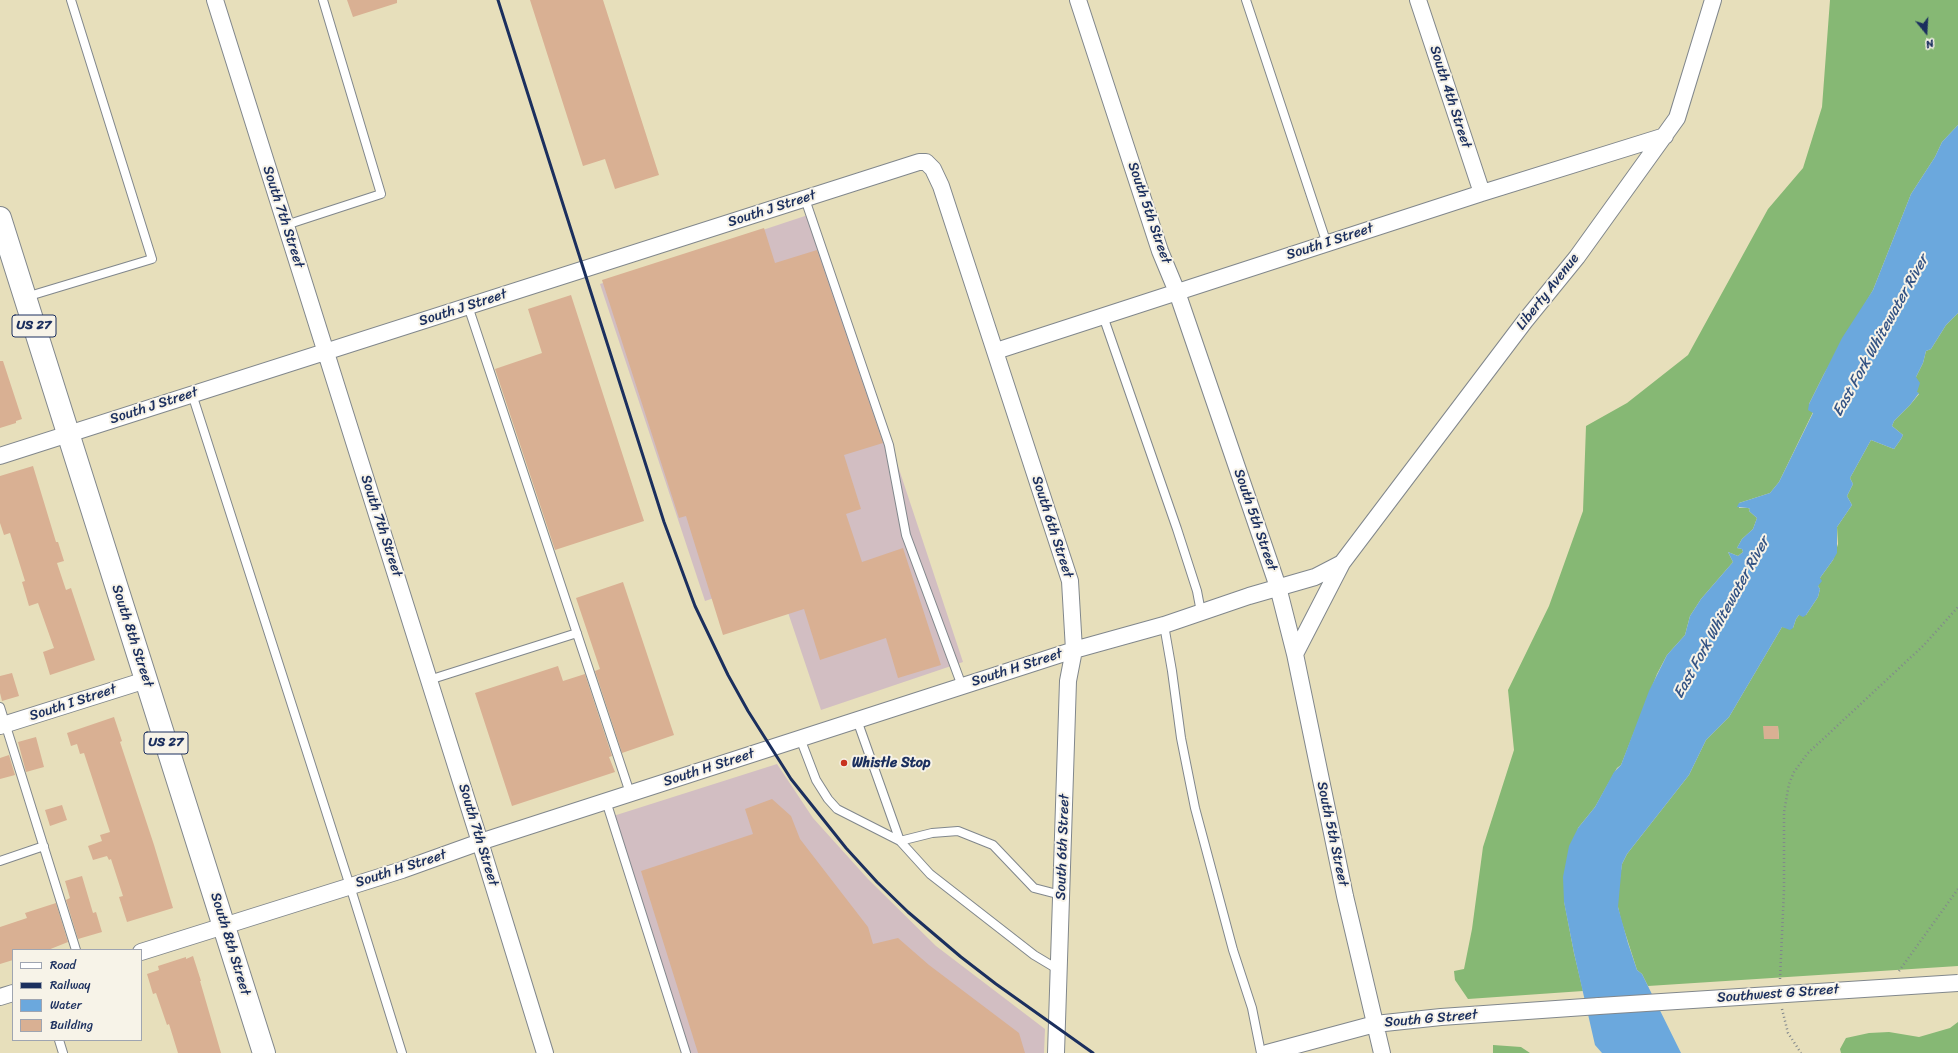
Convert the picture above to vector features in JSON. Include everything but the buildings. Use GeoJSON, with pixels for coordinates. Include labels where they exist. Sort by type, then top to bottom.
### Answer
{"type":"FeatureCollection","features":[{"type":"Feature","properties":{"kind":"highway","name":"South 8th Street"},"geometry":{"type":"LineString","coordinates":[[0,218],[225,925],[264,1053]]}},
{"type":"Feature","properties":{"kind":"street","name":"South 7th Street"},"geometry":{"type":"LineString","coordinates":[[215,0],[545,1053]]}},
{"type":"Feature","properties":{"kind":"street","name":"South 5th Street"},"geometry":{"type":"LineString","coordinates":[[1078,0],[1160,251],[1177,292],[1278,587],[1295,654],[1344,888],[1382,1053]]}},
{"type":"Feature","properties":{"kind":"street","name":"South 4th Street"},"geometry":{"type":"LineString","coordinates":[[1418,0],[1482,194]]}},
{"type":"Feature","properties":{"kind":"street","name":"Liberty Avenue"},"geometry":{"type":"LineString","coordinates":[[1295,654],[1342,563],[1525,321],[1577,257],[1678,118],[1713,0]]}},
{"type":"Feature","properties":{"kind":"street","name":"South I Street"},"geometry":{"type":"LineString","coordinates":[[996,351],[1665,136]]}},
{"type":"Feature","properties":{"kind":"street","name":"South J Street"},"geometry":{"type":"LineString","coordinates":[[0,456],[919,162],[926,162]]}},
{"type":"Feature","properties":{"kind":"street","name":"South 6th Street"},"geometry":{"type":"LineString","coordinates":[[926,162],[933,169],[941,186],[1070,581],[1074,650],[1068,681],[1056,1053]]}},
{"type":"Feature","properties":{"kind":"street","name":"Liberty Avenue"},"geometry":{"type":"LineString","coordinates":[[1278,587],[1315,577],[1342,563]]}},
{"type":"Feature","properties":{"kind":"street","name":"South H Street"},"geometry":{"type":"LineString","coordinates":[[142,952],[402,870],[480,842],[1074,650],[1164,625],[1278,587]]}},
{"type":"Feature","properties":{"kind":"street","name":"South I Street"},"geometry":{"type":"LineString","coordinates":[[3,725],[146,680]]}},
{"type":"Feature","properties":{"kind":"street","name":"Southwest G Street"},"geometry":{"type":"LineString","coordinates":[[1599,1006],[1958,982]]}},
{"type":"Feature","properties":{"kind":"street"},"geometry":{"type":"LineString","coordinates":[[0,998],[12,993]]}},
{"type":"Feature","properties":{"kind":"street","name":"South G Street"},"geometry":{"type":"LineString","coordinates":[[1267,1053],[1376,1024],[1441,1017],[1599,1006]]}},
{"type":"Feature","properties":{"kind":"lane"},"geometry":{"type":"LineString","coordinates":[[25,297],[152,259],[71,0]]}},
{"type":"Feature","properties":{"kind":"lane"},"geometry":{"type":"LineString","coordinates":[[286,225],[381,194],[323,0]]}},
{"type":"Feature","properties":{"kind":"lane"},"geometry":{"type":"LineString","coordinates":[[1246,0],[1326,244]]}},
{"type":"Feature","properties":{"kind":"lane"},"geometry":{"type":"LineString","coordinates":[[805,199],[889,445],[906,535],[962,686]]}},
{"type":"Feature","properties":{"kind":"lane"},"geometry":{"type":"LineString","coordinates":[[468,306],[630,793]]}},
{"type":"Feature","properties":{"kind":"lane"},"geometry":{"type":"LineString","coordinates":[[1103,316],[1177,528],[1197,591],[1201,612]]}},
{"type":"Feature","properties":{"kind":"lane"},"geometry":{"type":"LineString","coordinates":[[192,394],[402,1053]]}},
{"type":"Feature","properties":{"kind":"lane"},"geometry":{"type":"LineString","coordinates":[[1164,625],[1181,738],[1195,808],[1233,950],[1252,1008],[1261,1053]]}},
{"type":"Feature","properties":{"kind":"lane"},"geometry":{"type":"LineString","coordinates":[[429,680],[577,633]]}},
{"type":"Feature","properties":{"kind":"lane"},"geometry":{"type":"LineString","coordinates":[[0,707],[3,725],[44,846],[76,949]]}},
{"type":"Feature","properties":{"kind":"lane"},"geometry":{"type":"LineString","coordinates":[[857,720],[900,842]]}},
{"type":"Feature","properties":{"kind":"lane"},"geometry":{"type":"LineString","coordinates":[[800,738],[816,780],[837,809],[900,842],[930,874],[1034,955],[1059,970]]}},
{"type":"Feature","properties":{"kind":"lane"},"geometry":{"type":"LineString","coordinates":[[606,801],[686,1053]]}},
{"type":"Feature","properties":{"kind":"lane"},"geometry":{"type":"LineString","coordinates":[[900,842],[932,833],[958,831],[993,845],[1034,888],[1061,896]]}},
{"type":"Feature","properties":{"kind":"lane"},"geometry":{"type":"LineString","coordinates":[[0,861],[44,846]]}},
{"type":"Feature","properties":{"kind":"lane"},"geometry":{"type":"LineString","coordinates":[[59,1041],[63,1053]]}},
{"type":"Feature","properties":{"kind":"path"},"geometry":{"type":"LineString","coordinates":[[1780,985],[1784,890],[1784,812],[1789,784],[1794,772],[1807,754],[1924,645],[1958,607]]}},
{"type":"Feature","properties":{"kind":"path"},"geometry":{"type":"LineString","coordinates":[[1896,975],[1958,890]]}},
{"type":"Feature","properties":{"kind":"path"},"geometry":{"type":"LineString","coordinates":[[1781,1005],[1786,1029],[1801,1053]]}},
{"type":"Feature","properties":{"kind":"shaded area"},"geometry":{"type":"Polygon","coordinates":[[[814,213],[963,662],[821,710],[776,577],[705,601],[600,284],[814,213]]]}},
{"type":"Feature","properties":{"kind":"shaded area"},"geometry":{"type":"Polygon","coordinates":[[[777,764],[813,818],[868,879],[936,946],[1045,1029],[1044,1053],[681,1053],[607,818],[777,764]]]}},
{"type":"Feature","properties":{"kind":"green space"},"geometry":{"type":"Polygon","coordinates":[[[1830,0],[1958,0],[1958,125],[1942,142],[1935,157],[1911,194],[1873,290],[1824,374],[1809,404],[1813,412],[1779,482],[1770,493],[1739,503],[1739,508],[1750,509],[1749,511],[1757,518],[1753,529],[1742,539],[1737,548],[1742,549],[1743,552],[1738,556],[1728,552],[1733,562],[1701,599],[1690,616],[1685,635],[1667,655],[1657,674],[1621,765],[1617,768],[1595,807],[1578,828],[1564,901],[1583,991],[1468,999],[1455,980],[1454,971],[1464,969],[1472,929],[1483,847],[1514,750],[1508,690],[1549,606],[1583,511],[1586,426],[1627,403],[1688,355],[1768,209],[1803,168],[1822,107],[1830,0]]]}},
{"type":"Feature","properties":{"kind":"green space"},"geometry":{"type":"Polygon","coordinates":[[[1958,313],[1958,966],[1648,986],[1642,974],[1637,970],[1618,907],[1618,891],[1622,864],[1627,854],[1689,775],[1706,740],[1729,717],[1782,627],[1793,628],[1799,615],[1806,615],[1818,597],[1820,578],[1833,560],[1838,544],[1837,527],[1852,505],[1847,496],[1853,484],[1850,478],[1871,440],[1894,449],[1901,439],[1903,435],[1892,426],[1894,421],[1919,394],[1916,392],[1916,377],[1923,363],[1926,351],[1931,349],[1946,325],[1958,313]],[[1764,726],[1764,739],[1779,739],[1778,726],[1764,726]]]}},
{"type":"Feature","properties":{"kind":"green space"},"geometry":{"type":"Polygon","coordinates":[[[1958,1022],[1958,1053],[1841,1053],[1840,1049],[1846,1038],[1869,1033],[1889,1032],[1919,1037],[1950,1028],[1958,1022]]]}},
{"type":"Feature","properties":{"kind":"green space"},"geometry":{"type":"Polygon","coordinates":[[[1493,1045],[1521,1047],[1530,1053],[1493,1053],[1493,1045]]]}},
{"type":"Feature","properties":{"kind":"water","name":"East Fork Whitewater River"},"geometry":{"type":"Polygon","coordinates":[[[1958,125],[1958,313],[1946,325],[1931,349],[1926,351],[1923,363],[1916,377],[1920,383],[1917,392],[1919,393],[1910,405],[1894,421],[1892,426],[1903,435],[1894,449],[1871,440],[1850,478],[1853,484],[1847,496],[1852,505],[1837,527],[1837,553],[1820,578],[1822,581],[1818,586],[1820,589],[1818,597],[1806,615],[1803,617],[1799,615],[1793,628],[1790,630],[1782,627],[1729,717],[1706,740],[1689,775],[1627,854],[1622,864],[1618,907],[1628,943],[1637,970],[1642,974],[1681,1053],[1602,1053],[1595,1045],[1564,902],[1563,877],[1569,846],[1578,828],[1595,807],[1614,772],[1621,765],[1649,691],[1667,655],[1685,635],[1690,616],[1701,599],[1733,562],[1728,552],[1738,556],[1743,552],[1742,549],[1737,548],[1742,539],[1753,529],[1757,518],[1749,511],[1750,509],[1737,507],[1739,503],[1770,493],[1779,482],[1813,413],[1808,410],[1809,404],[1842,338],[1873,290],[1911,194],[1935,157],[1942,142],[1958,125]]]}},
{"type":"Feature","properties":{"kind":"railway"},"geometry":{"type":"LineString","coordinates":[[498,0],[664,522],[695,606],[728,675],[748,711],[791,779],[846,848],[877,882],[908,912],[961,957],[996,984],[1093,1053]]}},
{"type":"Feature","properties":{"kind":"place","name":"Whistle Stop"},"geometry":{"type":"Point","coordinates":[844,763]}}]}
